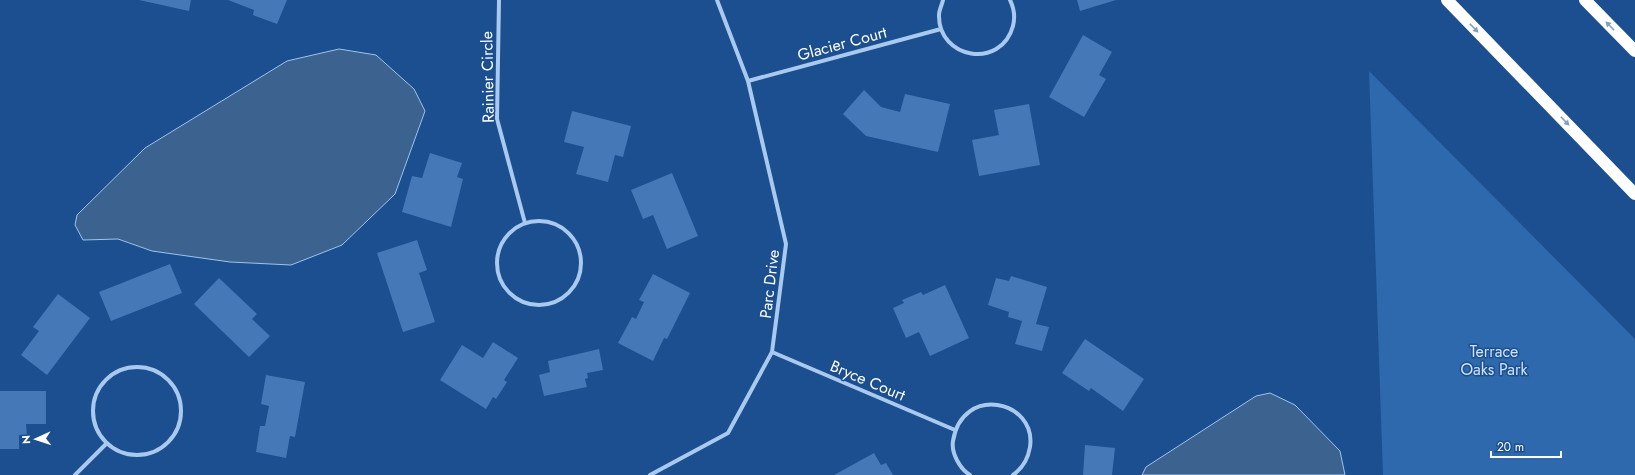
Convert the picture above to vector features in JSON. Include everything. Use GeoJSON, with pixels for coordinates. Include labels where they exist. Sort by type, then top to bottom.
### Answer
{"type":"FeatureCollection","features":[{"type":"Feature","properties":{"kind":"highway"},"geometry":{"type":"LineString","coordinates":[[1447,0],[1635,194]]}},
{"type":"Feature","properties":{"kind":"highway"},"geometry":{"type":"LineString","coordinates":[[1585,0],[1635,51]]}},
{"type":"Feature","properties":{"kind":"street","name":"Rainier Circle"},"geometry":{"type":"LineString","coordinates":[[499,0],[497,119],[525,223]]}},
{"type":"Feature","properties":{"kind":"street","name":"Parc Drive"},"geometry":{"type":"LineString","coordinates":[[650,475],[728,433],[772,352],[786,244],[748,81],[717,0]]}},
{"type":"Feature","properties":{"kind":"street"},"geometry":{"type":"LineString","coordinates":[[943,0],[939,14],[941,29],[948,42],[960,51],[974,55],[989,53],[1002,46],[1011,34],[1015,20],[1013,5],[1010,0]]}},
{"type":"Feature","properties":{"kind":"street","name":"Glacier Court"},"geometry":{"type":"LineString","coordinates":[[748,81],[941,29]]}},
{"type":"Feature","properties":{"kind":"street"},"geometry":{"type":"LineString","coordinates":[[542,220],[558,225],[571,235],[579,250],[581,266],[577,282],[567,296],[552,304],[536,306],[520,302],[506,292],[498,277],[496,260],[500,244],[510,231],[525,223],[542,220]]}},
{"type":"Feature","properties":{"kind":"street","name":"Bryce Court"},"geometry":{"type":"LineString","coordinates":[[772,352],[955,430]]}},
{"type":"Feature","properties":{"kind":"street"},"geometry":{"type":"LineString","coordinates":[[135,366],[152,369],[167,378],[177,392],[181,409],[178,426],[170,441],[156,451],[138,455],[122,453],[106,443],[96,429],[92,413],[95,395],[104,380],[118,370],[135,366]]}},
{"type":"Feature","properties":{"kind":"street"},"geometry":{"type":"LineString","coordinates":[[970,475],[965,472],[956,460],[952,445],[955,430],[963,416],[975,407],[990,404],[1005,406],[1018,414],[1027,426],[1031,441],[1029,456],[1021,470],[1013,475]]}},
{"type":"Feature","properties":{"kind":"street"},"geometry":{"type":"LineString","coordinates":[[75,475],[106,443]]}},
{"type":"Feature","properties":{"kind":"green space","name":"Terrace Oaks Park"},"geometry":{"type":"Polygon","coordinates":[[[1369,71],[1635,339],[1635,475],[1383,475],[1369,71]]]}},
{"type":"Feature","properties":{"kind":"shaded area"},"geometry":{"type":"Polygon","coordinates":[[[339,49],[376,55],[414,89],[425,111],[395,194],[342,245],[291,265],[230,262],[152,251],[118,239],[83,240],[75,225],[77,215],[145,148],[287,61],[339,49]]]}},
{"type":"Feature","properties":{"kind":"shaded area"},"geometry":{"type":"Polygon","coordinates":[[[1270,393],[1295,405],[1340,451],[1345,475],[1142,475],[1146,467],[1256,396],[1270,393]]]}},
{"type":"Feature","properties":{"kind":"building"},"geometry":{"type":"Polygon","coordinates":[[[139,0],[191,0],[189,11],[139,0]]]}},
{"type":"Feature","properties":{"kind":"building"},"geometry":{"type":"Polygon","coordinates":[[[228,0],[287,0],[277,24],[253,15],[254,10],[228,0]]]}},
{"type":"Feature","properties":{"kind":"building"},"geometry":{"type":"Polygon","coordinates":[[[1077,0],[1116,0],[1080,11],[1077,0]]]}},
{"type":"Feature","properties":{"kind":"building"},"geometry":{"type":"Polygon","coordinates":[[[1083,35],[1112,52],[1099,75],[1106,79],[1084,117],[1049,97],[1083,35]]]}},
{"type":"Feature","properties":{"kind":"building"},"geometry":{"type":"Polygon","coordinates":[[[864,90],[881,107],[900,112],[905,94],[950,104],[938,152],[866,136],[843,114],[864,90]]]}},
{"type":"Feature","properties":{"kind":"building"},"geometry":{"type":"Polygon","coordinates":[[[1029,104],[1040,165],[979,176],[972,140],[999,135],[994,110],[1029,104]]]}},
{"type":"Feature","properties":{"kind":"building"},"geometry":{"type":"Polygon","coordinates":[[[572,111],[631,126],[623,157],[615,155],[608,182],[576,174],[584,147],[564,142],[572,111]]]}},
{"type":"Feature","properties":{"kind":"building"},"geometry":{"type":"Polygon","coordinates":[[[430,153],[462,163],[457,177],[463,179],[451,227],[402,212],[412,176],[422,178],[430,153]]]}},
{"type":"Feature","properties":{"kind":"building"},"geometry":{"type":"Polygon","coordinates":[[[672,173],[698,236],[667,249],[653,215],[643,219],[631,190],[672,173]]]}},
{"type":"Feature","properties":{"kind":"building"},"geometry":{"type":"Polygon","coordinates":[[[417,240],[427,270],[419,273],[435,322],[403,332],[377,253],[417,240]]]}},
{"type":"Feature","properties":{"kind":"building"},"geometry":{"type":"Polygon","coordinates":[[[170,264],[182,293],[111,321],[99,292],[170,264]]]}},
{"type":"Feature","properties":{"kind":"building"},"geometry":{"type":"Polygon","coordinates":[[[653,274],[690,293],[667,339],[664,338],[653,361],[618,343],[632,317],[636,319],[644,302],[639,300],[653,274]]]}},
{"type":"Feature","properties":{"kind":"building"},"geometry":{"type":"Polygon","coordinates":[[[1011,276],[1047,287],[1036,324],[1049,327],[1042,351],[1015,344],[1022,321],[1008,317],[1009,312],[988,305],[996,278],[1009,281],[1011,276]]]}},
{"type":"Feature","properties":{"kind":"building"},"geometry":{"type":"Polygon","coordinates":[[[219,278],[257,314],[252,319],[270,336],[249,357],[194,304],[219,278]]]}},
{"type":"Feature","properties":{"kind":"building"},"geometry":{"type":"Polygon","coordinates":[[[945,285],[969,338],[930,356],[919,332],[906,338],[893,308],[904,303],[902,300],[921,292],[923,295],[945,285]]]}},
{"type":"Feature","properties":{"kind":"building"},"geometry":{"type":"Polygon","coordinates":[[[58,294],[90,318],[47,375],[21,355],[39,331],[33,327],[58,294]]]}},
{"type":"Feature","properties":{"kind":"building"},"geometry":{"type":"Polygon","coordinates":[[[1085,339],[1144,379],[1123,411],[1091,388],[1089,391],[1062,373],[1085,339]]]}},
{"type":"Feature","properties":{"kind":"building"},"geometry":{"type":"Polygon","coordinates":[[[493,342],[518,358],[504,380],[507,382],[496,399],[493,397],[486,409],[440,380],[462,345],[483,358],[493,342]]]}},
{"type":"Feature","properties":{"kind":"building"},"geometry":{"type":"Polygon","coordinates":[[[599,349],[603,370],[587,373],[588,378],[585,379],[587,387],[544,396],[539,375],[550,372],[548,361],[599,349]]]}},
{"type":"Feature","properties":{"kind":"building"},"geometry":{"type":"Polygon","coordinates":[[[266,375],[305,382],[295,437],[290,436],[286,458],[256,452],[260,426],[265,426],[269,406],[261,404],[266,375]]]}},
{"type":"Feature","properties":{"kind":"building"},"geometry":{"type":"Polygon","coordinates":[[[0,391],[46,391],[46,424],[26,424],[27,436],[19,435],[19,449],[0,449],[0,391]]]}},
{"type":"Feature","properties":{"kind":"building"},"geometry":{"type":"Polygon","coordinates":[[[1085,445],[1115,448],[1112,475],[1083,475],[1085,445]]]}},
{"type":"Feature","properties":{"kind":"building"},"geometry":{"type":"Polygon","coordinates":[[[874,453],[881,465],[886,463],[893,475],[834,475],[874,453]]]}}]}
